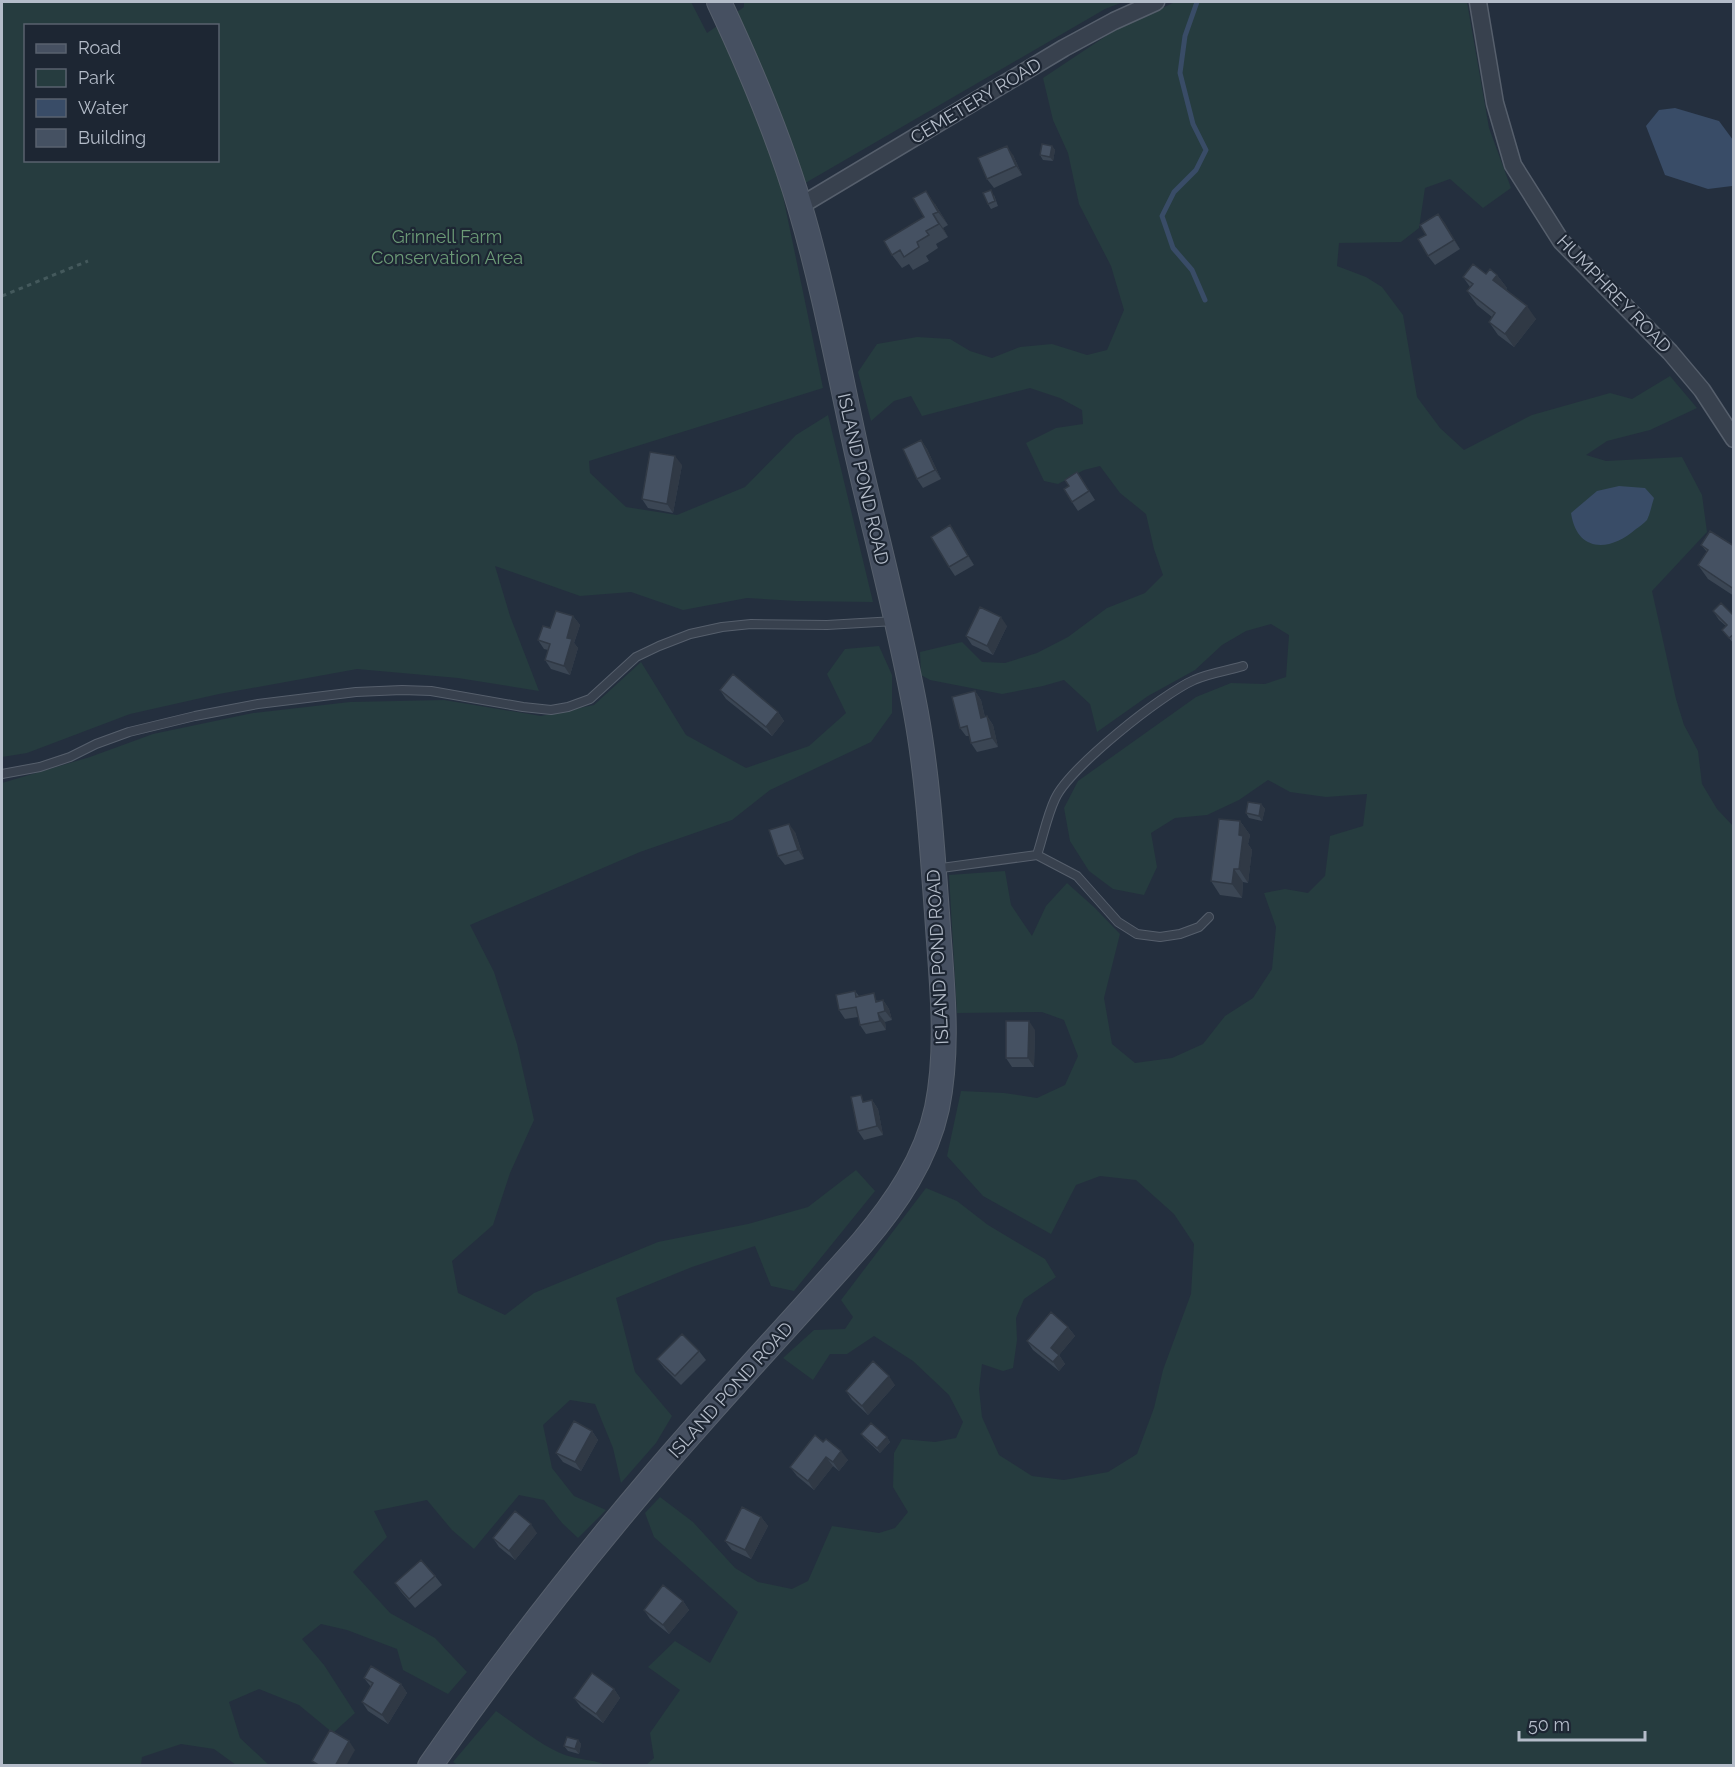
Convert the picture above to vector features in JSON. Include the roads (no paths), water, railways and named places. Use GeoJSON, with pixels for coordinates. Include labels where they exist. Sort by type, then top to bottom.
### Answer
{"type":"FeatureCollection","features":[{"type":"Feature","properties":{"kind":"street","name":"ISLAND POND ROAD"},"geometry":{"type":"LineString","coordinates":[[430,1766],[498,1670],[596,1545],[685,1440],[870,1233],[892,1204],[912,1174],[922,1153],[933,1122],[942,1071],[942,984],[934,869],[921,744],[896,621],[800,206],[748,64],[719,2]]}},
{"type":"Feature","properties":{"kind":"street","name":"CEMETERY ROAD"},"geometry":{"type":"LineString","coordinates":[[800,206],[1064,48],[1113,21],[1156,2]]}},
{"type":"Feature","properties":{"kind":"street","name":"HUMPHREY ROAD"},"geometry":{"type":"LineString","coordinates":[[1478,2],[1495,103],[1513,165],[1561,241],[1670,352],[1702,390],[1734,439]]}},
{"type":"Feature","properties":{"kind":"lane"},"geometry":{"type":"LineString","coordinates":[[2,774],[40,767],[129,732],[268,702],[356,692],[402,690],[431,691],[551,710],[590,699],[636,657],[690,634],[751,624],[827,625],[896,621]]}},
{"type":"Feature","properties":{"kind":"lane"},"geometry":{"type":"LineString","coordinates":[[1037,855],[1056,797],[1098,751],[1162,699],[1195,680],[1243,666]]}},
{"type":"Feature","properties":{"kind":"lane"},"geometry":{"type":"LineString","coordinates":[[934,869],[1037,855],[1077,876],[1118,922],[1137,934],[1160,937],[1180,934],[1199,927],[1209,917]]}},
{"type":"Feature","properties":{"kind":"water"},"geometry":{"type":"Polygon","coordinates":[[[1675,108],[1719,121],[1733,140],[1732,186],[1708,189],[1665,175],[1646,126],[1659,110],[1675,108]]]}},
{"type":"Feature","properties":{"kind":"water"},"geometry":{"type":"Polygon","coordinates":[[[1619,486],[1645,488],[1654,498],[1647,520],[1616,542],[1596,545],[1587,542],[1574,526],[1571,513],[1597,491],[1619,486]]]}},
{"type":"Feature","properties":{"kind":"waterway"},"geometry":{"type":"LineString","coordinates":[[1197,2],[1185,36],[1180,73],[1193,124],[1206,150],[1196,170],[1174,192],[1162,216],[1173,248],[1192,270],[1205,300]]}},
{"type":"Feature","properties":{"kind":"park label","name":"Grinnell Farm Conservation Area"},"geometry":{"type":"Point","coordinates":[447,247]}}]}
